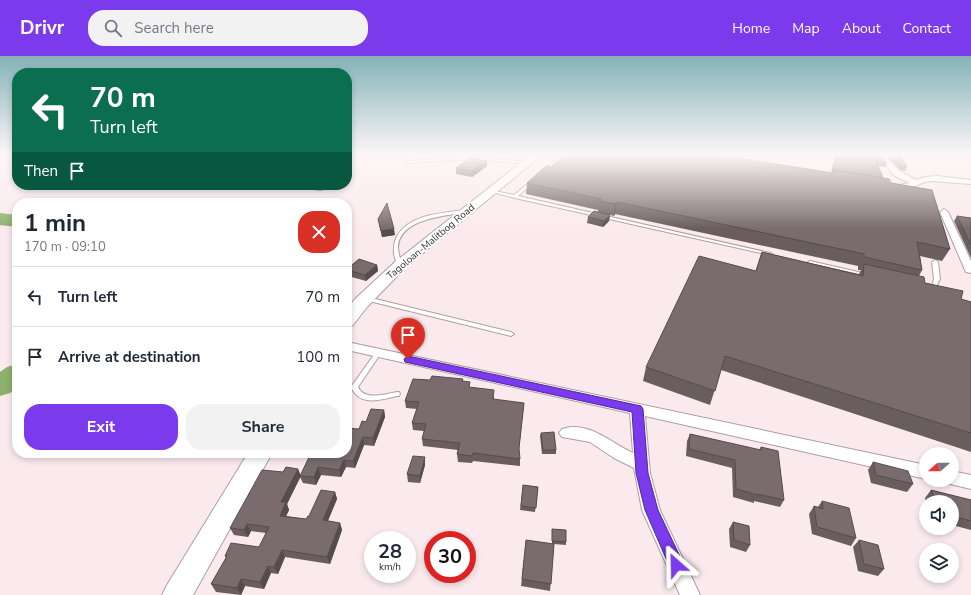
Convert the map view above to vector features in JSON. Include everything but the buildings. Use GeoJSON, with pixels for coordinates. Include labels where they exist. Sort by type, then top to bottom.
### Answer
{"type":"FeatureCollection","features":[{"type":"Feature","properties":{"kind":"main road","name":"Tagoloan-Malitbog Road"},"geometry":{"type":"LineString","coordinates":[[352,314],[365,298],[400,265],[505,179]]}},
{"type":"Feature","properties":{"kind":"main road"},"geometry":{"type":"LineString","coordinates":[[177,595],[257,458]]}},
{"type":"Feature","properties":{"kind":"street"},"geometry":{"type":"LineString","coordinates":[[909,179],[917,183]]}},
{"type":"Feature","properties":{"kind":"street"},"geometry":{"type":"LineString","coordinates":[[888,187],[904,188],[928,179]]}},
{"type":"Feature","properties":{"kind":"street"},"geometry":{"type":"LineString","coordinates":[[944,179],[971,182]]}},
{"type":"Feature","properties":{"kind":"street"},"geometry":{"type":"LineString","coordinates":[[944,212],[971,271]]}},
{"type":"Feature","properties":{"kind":"street"},"geometry":{"type":"LineString","coordinates":[[352,347],[919,470]]}},
{"type":"Feature","properties":{"kind":"street"},"geometry":{"type":"LineString","coordinates":[[637,409],[641,464],[651,510],[690,595]]}},
{"type":"Feature","properties":{"kind":"street"},"geometry":{"type":"LineString","coordinates":[[567,433],[586,435],[595,438],[620,454],[641,464]]}},
{"type":"Feature","properties":{"kind":"street"},"geometry":{"type":"LineString","coordinates":[[959,479],[971,482]]}},
{"type":"Feature","properties":{"kind":"lane"},"geometry":{"type":"LineString","coordinates":[[515,197],[536,179]]}},
{"type":"Feature","properties":{"kind":"lane"},"geometry":{"type":"LineString","coordinates":[[490,191],[772,254]]}},
{"type":"Feature","properties":{"kind":"lane"},"geometry":{"type":"LineString","coordinates":[[400,265],[396,253],[396,242],[402,231],[415,223],[430,217],[465,211]]}},
{"type":"Feature","properties":{"kind":"lane"},"geometry":{"type":"LineString","coordinates":[[803,262],[874,277]]}},
{"type":"Feature","properties":{"kind":"lane"},"geometry":{"type":"LineString","coordinates":[[919,287],[925,288],[934,286],[937,279],[935,262]]}},
{"type":"Feature","properties":{"kind":"lane"},"geometry":{"type":"LineString","coordinates":[[365,298],[511,334]]}},
{"type":"Feature","properties":{"kind":"lane"},"geometry":{"type":"LineString","coordinates":[[378,353],[354,387],[356,393],[365,397],[397,394]]}},
{"type":"Feature","properties":{"kind":"waterway"},"geometry":{"type":"LineString","coordinates":[[0,219],[12,220]]}},
{"type":"Feature","properties":{"kind":"waterway"},"geometry":{"type":"LineString","coordinates":[[0,386],[12,378]]}},
{"type":"Feature","properties":{"kind":"route"},"geometry":{"type":"LineString","coordinates":[[408,359],[637,409],[642,473],[651,510],[676,565]]}}]}
